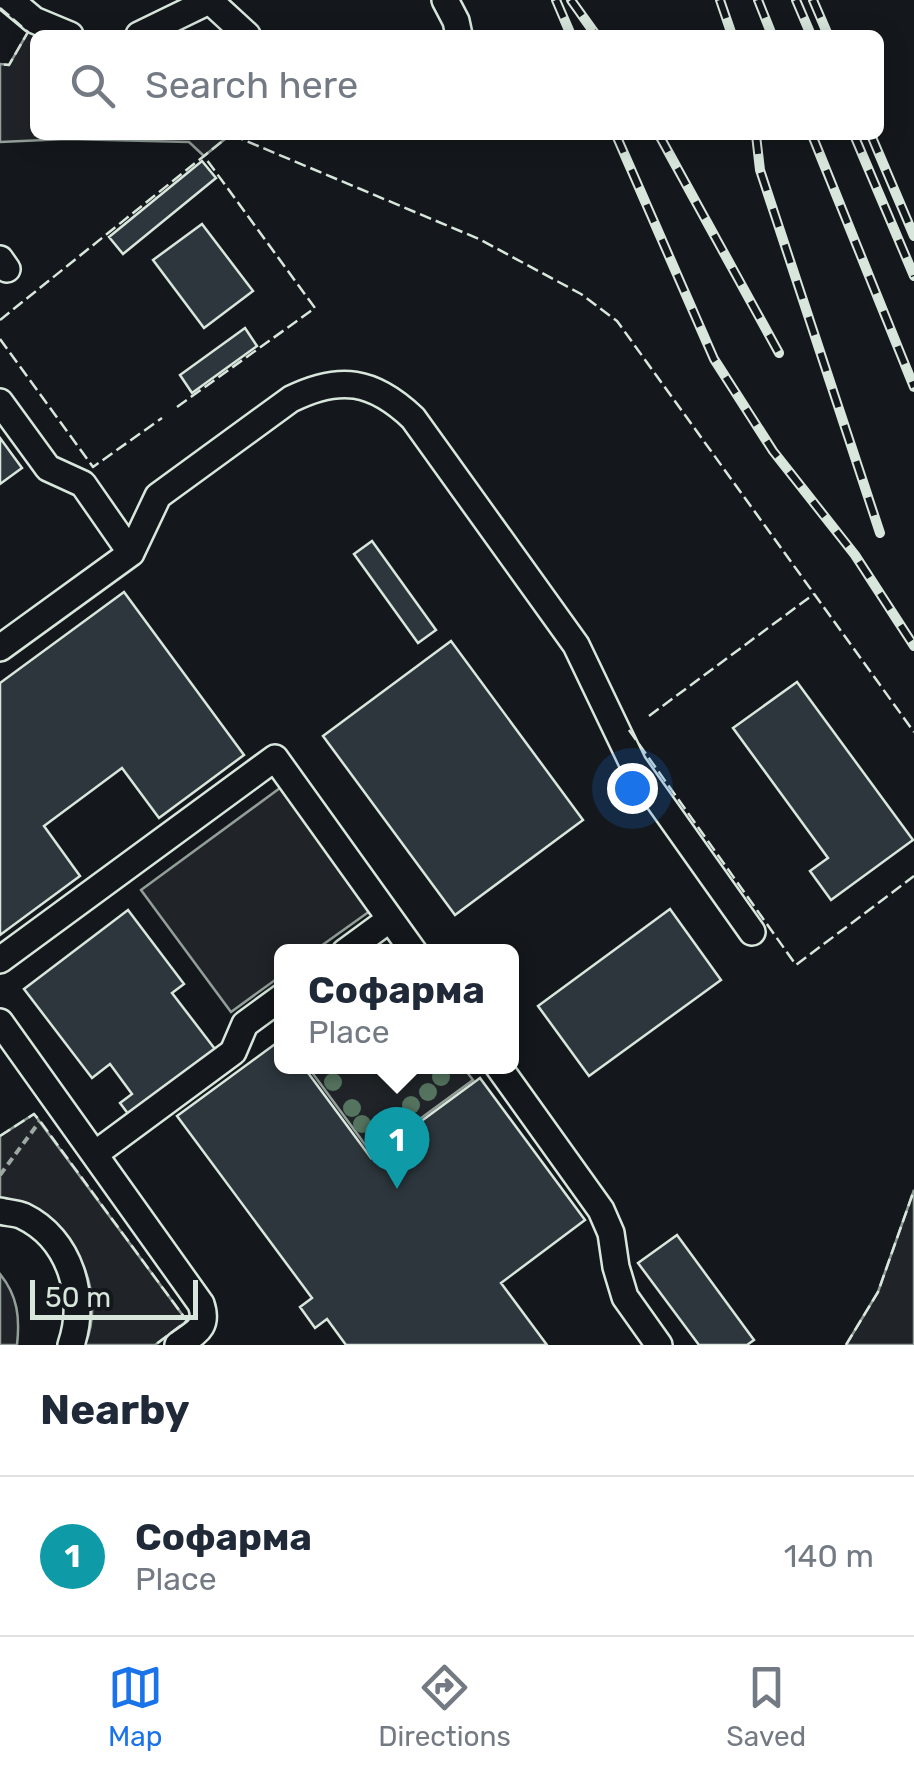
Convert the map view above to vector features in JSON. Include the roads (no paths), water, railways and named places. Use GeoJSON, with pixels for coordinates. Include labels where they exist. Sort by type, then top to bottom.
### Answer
{"type":"FeatureCollection","features":[{"type":"Feature","properties":{"kind":"lane"},"geometry":{"type":"LineString","coordinates":[[10,0],[34,20],[58,30]]}},
{"type":"Feature","properties":{"kind":"lane"},"geometry":{"type":"LineString","coordinates":[[149,30],[210,0],[243,30]]}},
{"type":"Feature","properties":{"kind":"lane"},"geometry":{"type":"LineString","coordinates":[[445,0],[458,30]]}},
{"type":"Feature","properties":{"kind":"lane"},"geometry":{"type":"LineString","coordinates":[[0,648],[132,553],[158,496],[292,399],[316,387],[342,383],[369,388],[394,400],[412,418],[576,646],[632,764],[752,932]]}},
{"type":"Feature","properties":{"kind":"lane"},"geometry":{"type":"LineString","coordinates":[[0,402],[48,468],[83,484],[132,553]]}},
{"type":"Feature","properties":{"kind":"lane"},"geometry":{"type":"LineString","coordinates":[[0,960],[275,758],[408,944]]}},
{"type":"Feature","properties":{"kind":"lane"},"geometry":{"type":"LineString","coordinates":[[356,944],[390,919]]}},
{"type":"Feature","properties":{"kind":"lane"},"geometry":{"type":"LineString","coordinates":[[96,1154],[233,1052],[245,1024],[274,1003]]}},
{"type":"Feature","properties":{"kind":"lane"},"geometry":{"type":"LineString","coordinates":[[0,1022],[201,1304],[206,1317],[201,1328],[178,1345]]}},
{"type":"Feature","properties":{"kind":"lane"},"geometry":{"type":"LineString","coordinates":[[504,1074],[600,1210],[611,1233],[616,1268],[626,1296],[659,1345]]}},
{"type":"Feature","properties":{"kind":"lane"},"geometry":{"type":"LineString","coordinates":[[0,1211],[22,1215],[48,1234],[67,1259],[77,1292],[78,1325],[71,1345]]}},
{"type":"Feature","properties":{"kind":"railway"},"geometry":{"type":"LineString","coordinates":[[556,0],[569,30]]}},
{"type":"Feature","properties":{"kind":"railway"},"geometry":{"type":"LineString","coordinates":[[571,0],[592,30]]}},
{"type":"Feature","properties":{"kind":"railway"},"geometry":{"type":"LineString","coordinates":[[720,0],[730,30]]}},
{"type":"Feature","properties":{"kind":"railway"},"geometry":{"type":"LineString","coordinates":[[758,0],[770,30]]}},
{"type":"Feature","properties":{"kind":"railway"},"geometry":{"type":"LineString","coordinates":[[796,0],[809,30]]}},
{"type":"Feature","properties":{"kind":"railway"},"geometry":{"type":"LineString","coordinates":[[813,0],[826,30]]}},
{"type":"Feature","properties":{"kind":"railway"},"geometry":{"type":"LineString","coordinates":[[618,140],[714,359],[773,451],[855,555],[914,646]]}},
{"type":"Feature","properties":{"kind":"railway"},"geometry":{"type":"LineString","coordinates":[[662,140],[779,353]]}},
{"type":"Feature","properties":{"kind":"railway"},"geometry":{"type":"LineString","coordinates":[[757,140],[760,170],[880,533]]}},
{"type":"Feature","properties":{"kind":"railway"},"geometry":{"type":"LineString","coordinates":[[814,140],[914,387]]}},
{"type":"Feature","properties":{"kind":"railway"},"geometry":{"type":"LineString","coordinates":[[856,140],[914,276]]}},
{"type":"Feature","properties":{"kind":"railway"},"geometry":{"type":"LineString","coordinates":[[873,140],[914,236]]}},
{"type":"Feature","properties":{"kind":"place","name":"Софарма"},"geometry":{"type":"Point","coordinates":[397,1189]}}]}
